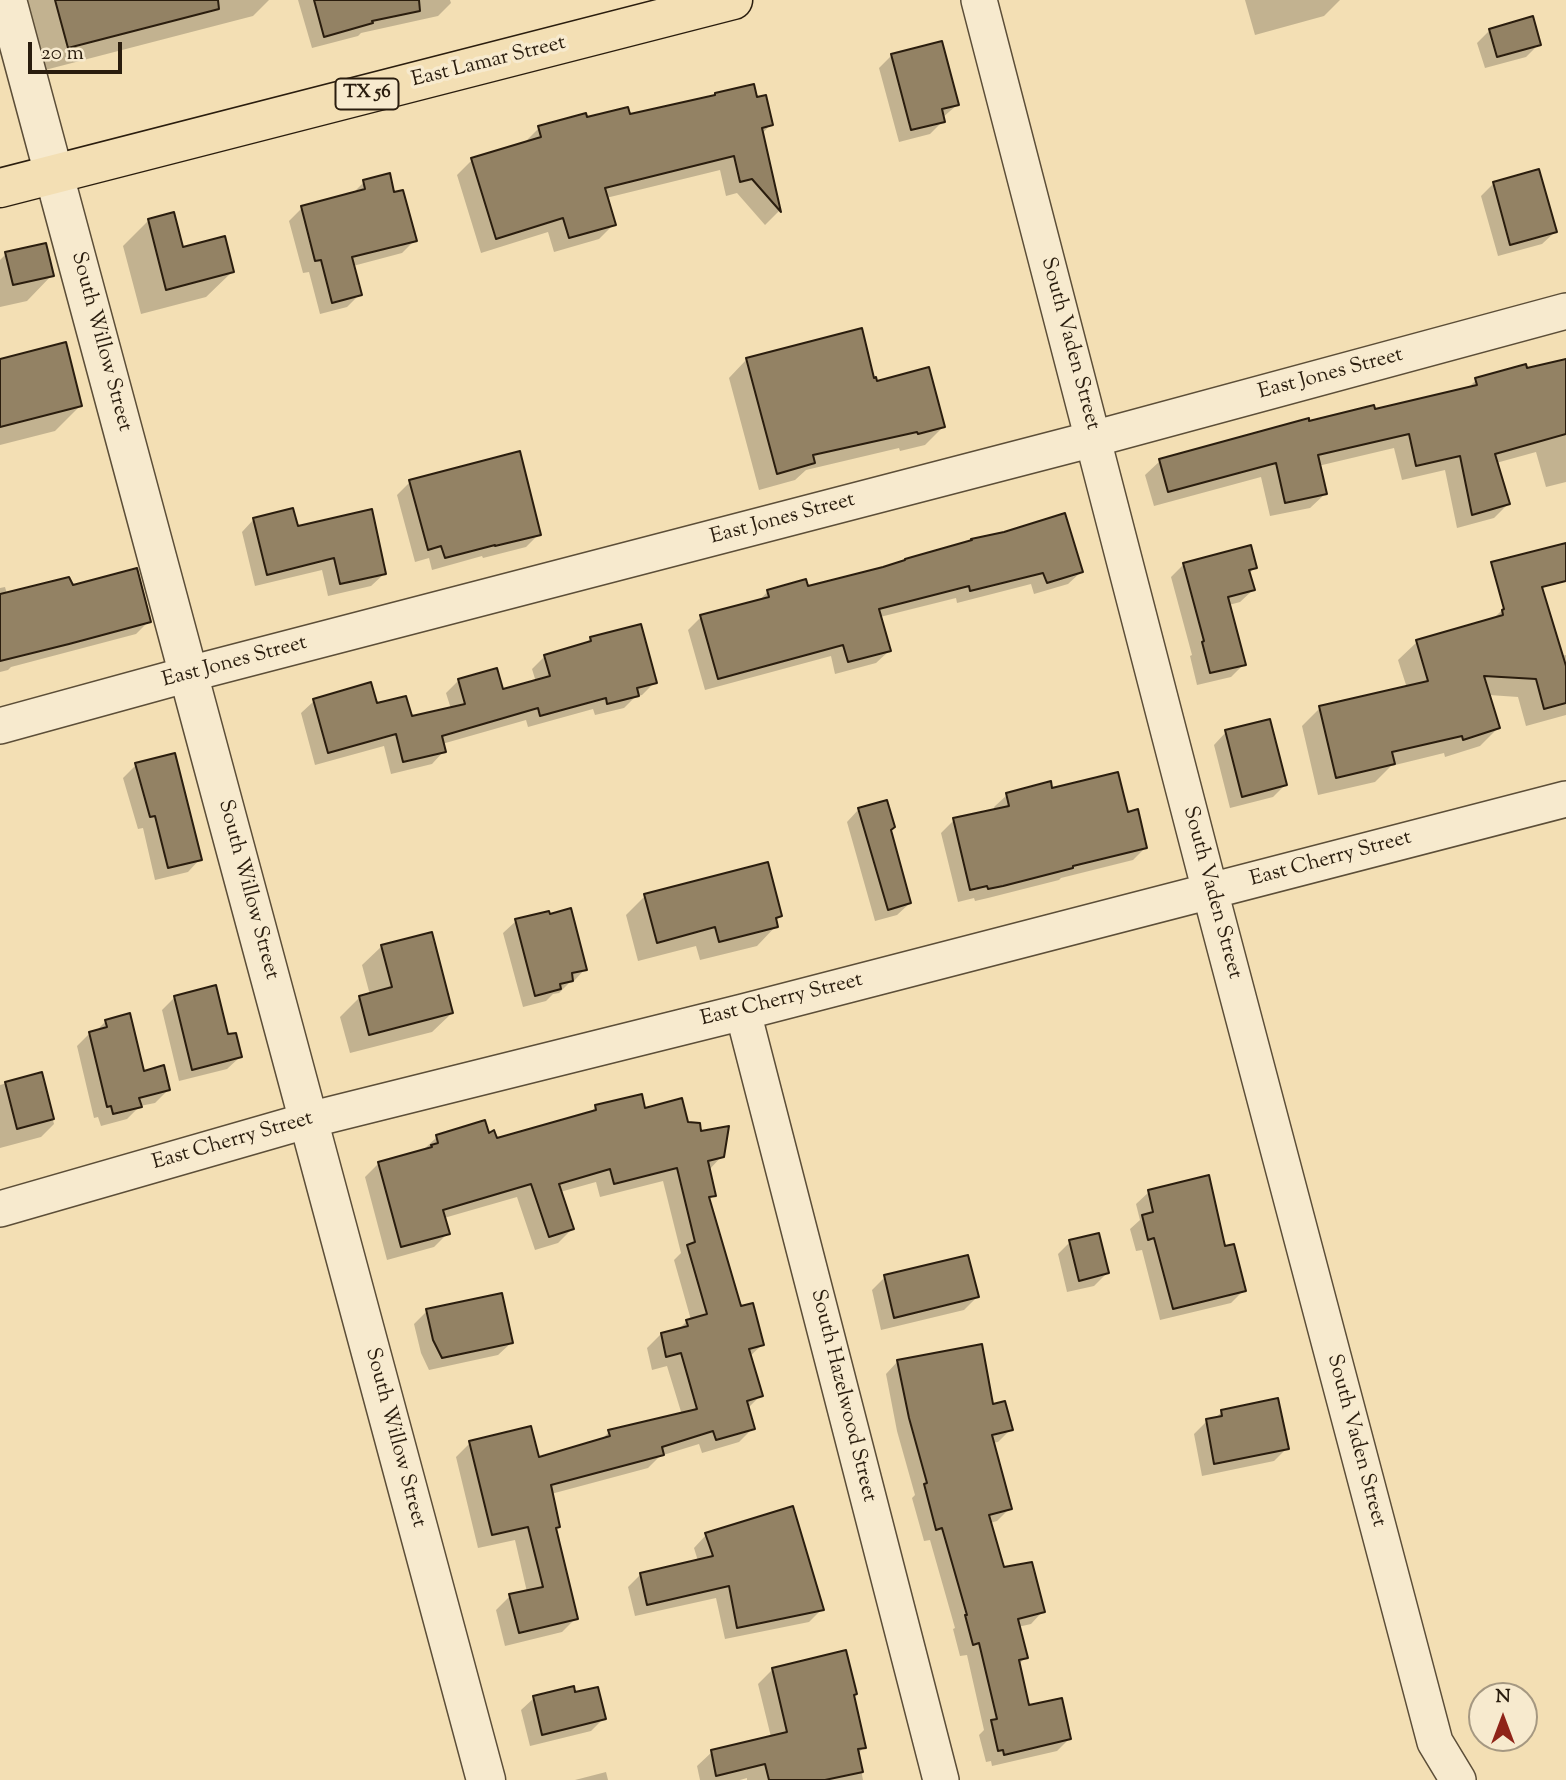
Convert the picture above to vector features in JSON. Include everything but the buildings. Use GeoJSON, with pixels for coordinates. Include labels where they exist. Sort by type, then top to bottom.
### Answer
{"type":"FeatureCollection","features":[{"type":"Feature","properties":{"kind":"main road","name":"East Lamar Street"},"geometry":{"type":"LineString","coordinates":[[0,188],[733,0]]}},
{"type":"Feature","properties":{"kind":"street","name":"South Willow Street"},"geometry":{"type":"LineString","coordinates":[[7,0],[486,1780]]}},
{"type":"Feature","properties":{"kind":"street","name":"South Vaden Street"},"geometry":{"type":"LineString","coordinates":[[979,0],[1210,891],[1435,1742],[1458,1780]]}},
{"type":"Feature","properties":{"kind":"street","name":"East Jones Street"},"geometry":{"type":"LineString","coordinates":[[0,726],[189,674],[1093,439],[1566,311]]}},
{"type":"Feature","properties":{"kind":"street","name":"East Cherry Street"},"geometry":{"type":"LineString","coordinates":[[0,1209],[309,1120],[743,1012],[1566,799]]}},
{"type":"Feature","properties":{"kind":"street","name":"South Hazelwood Street"},"geometry":{"type":"LineString","coordinates":[[743,1012],[941,1780]]}}]}
